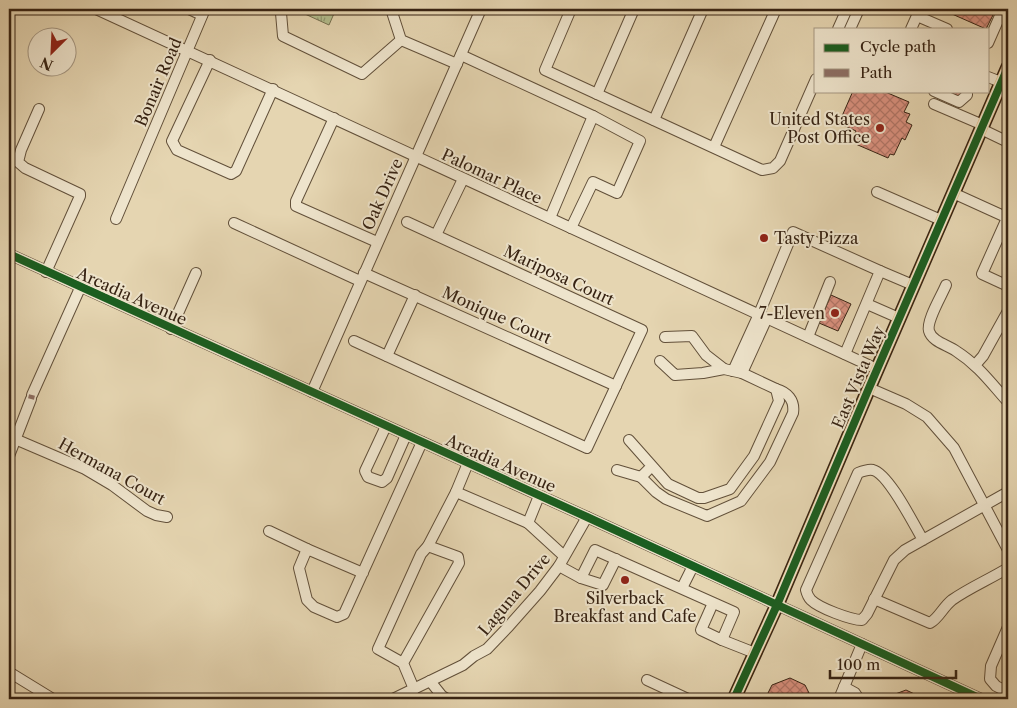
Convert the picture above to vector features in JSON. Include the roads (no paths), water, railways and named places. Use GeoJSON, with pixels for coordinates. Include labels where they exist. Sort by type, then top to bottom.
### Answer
{"type":"FeatureCollection","features":[{"type":"Feature","properties":{"kind":"main road","name":"East Vista Way"},"geometry":{"type":"LineString","coordinates":[[734,699],[777,604],[868,388],[1008,67]]}},
{"type":"Feature","properties":{"kind":"street","name":"Palomar Place"},"geometry":{"type":"LineString","coordinates":[[96,9],[877,368]]}},
{"type":"Feature","properties":{"kind":"street"},"geometry":{"type":"LineString","coordinates":[[189,9],[204,12]]}},
{"type":"Feature","properties":{"kind":"street"},"geometry":{"type":"LineString","coordinates":[[282,9],[283,36],[362,74],[401,40]]}},
{"type":"Feature","properties":{"kind":"street"},"geometry":{"type":"LineString","coordinates":[[391,9],[401,40]]}},
{"type":"Feature","properties":{"kind":"street","name":"Oak Drive"},"geometry":{"type":"LineString","coordinates":[[312,392],[481,9]]}},
{"type":"Feature","properties":{"kind":"street"},"geometry":{"type":"LineString","coordinates":[[571,9],[545,70],[762,170],[773,168],[780,161],[814,84]]}},
{"type":"Feature","properties":{"kind":"street"},"geometry":{"type":"LineString","coordinates":[[597,94],[634,9]]}},
{"type":"Feature","properties":{"kind":"street"},"geometry":{"type":"LineString","coordinates":[[654,120],[703,9]]}},
{"type":"Feature","properties":{"kind":"street"},"geometry":{"type":"LineString","coordinates":[[714,147],[776,9]]}},
{"type":"Feature","properties":{"kind":"street"},"geometry":{"type":"LineString","coordinates":[[838,28],[847,9]]}},
{"type":"Feature","properties":{"kind":"street"},"geometry":{"type":"LineString","coordinates":[[850,28],[859,9]]}},
{"type":"Feature","properties":{"kind":"street"},"geometry":{"type":"LineString","coordinates":[[990,38],[1003,9]]}},
{"type":"Feature","properties":{"kind":"street","name":"Bonair Road"},"geometry":{"type":"LineString","coordinates":[[116,219],[204,12]]}},
{"type":"Feature","properties":{"kind":"street"},"geometry":{"type":"LineString","coordinates":[[911,28],[918,12],[945,28]]}},
{"type":"Feature","properties":{"kind":"street"},"geometry":{"type":"LineString","coordinates":[[401,40],[459,59],[477,62],[593,116],[640,141],[617,193],[593,182],[571,228]]}},
{"type":"Feature","properties":{"kind":"street"},"geometry":{"type":"LineString","coordinates":[[210,60],[172,141],[177,150],[230,174],[236,171],[273,89]]}},
{"type":"Feature","properties":{"kind":"street"},"geometry":{"type":"LineString","coordinates":[[990,78],[1001,82]]}},
{"type":"Feature","properties":{"kind":"street"},"geometry":{"type":"LineString","coordinates":[[936,92],[959,102],[967,95],[967,92]]}},
{"type":"Feature","properties":{"kind":"street"},"geometry":{"type":"LineString","coordinates":[[934,104],[1008,142]]}},
{"type":"Feature","properties":{"kind":"street"},"geometry":{"type":"LineString","coordinates":[[39,109],[20,150],[18,162],[26,168],[80,194],[46,272]]}},
{"type":"Feature","properties":{"kind":"street"},"geometry":{"type":"LineString","coordinates":[[550,218],[593,116]]}},
{"type":"Feature","properties":{"kind":"street"},"geometry":{"type":"LineString","coordinates":[[334,118],[296,201],[296,206],[377,242]]}},
{"type":"Feature","properties":{"kind":"street"},"geometry":{"type":"LineString","coordinates":[[436,236],[463,179]]}},
{"type":"Feature","properties":{"kind":"street"},"geometry":{"type":"LineString","coordinates":[[877,192],[941,220]]}},
{"type":"Feature","properties":{"kind":"street"},"geometry":{"type":"LineString","coordinates":[[953,192],[1008,217],[982,274],[1008,286]]}},
{"type":"Feature","properties":{"kind":"street","name":"Mariposa Court"},"geometry":{"type":"LineString","coordinates":[[407,222],[642,330],[616,386]]}},
{"type":"Feature","properties":{"kind":"street","name":"Monique Court"},"geometry":{"type":"LineString","coordinates":[[234,223],[362,277],[415,295],[616,386]]}},
{"type":"Feature","properties":{"kind":"street"},"geometry":{"type":"LineString","coordinates":[[733,371],[763,316],[793,232],[913,285]]}},
{"type":"Feature","properties":{"kind":"street","name":"Arcadia Avenue"},"geometry":{"type":"LineString","coordinates":[[9,254],[981,699]]}},
{"type":"Feature","properties":{"kind":"street"},"geometry":{"type":"LineString","coordinates":[[845,354],[880,271]]}},
{"type":"Feature","properties":{"kind":"street"},"geometry":{"type":"LineString","coordinates":[[171,329],[196,273]]}},
{"type":"Feature","properties":{"kind":"street"},"geometry":{"type":"LineString","coordinates":[[808,337],[830,282]]}},
{"type":"Feature","properties":{"kind":"street"},"geometry":{"type":"LineString","coordinates":[[946,284],[928,324],[929,332],[933,338],[976,364],[1008,402]]}},
{"type":"Feature","properties":{"kind":"street"},"geometry":{"type":"LineString","coordinates":[[9,456],[31,397],[80,288]]}},
{"type":"Feature","properties":{"kind":"street"},"geometry":{"type":"LineString","coordinates":[[387,356],[415,295]]}},
{"type":"Feature","properties":{"kind":"street"},"geometry":{"type":"LineString","coordinates":[[867,304],[899,318]]}},
{"type":"Feature","properties":{"kind":"street"},"geometry":{"type":"LineString","coordinates":[[976,364],[983,356],[1008,311]]}},
{"type":"Feature","properties":{"kind":"street"},"geometry":{"type":"LineString","coordinates":[[617,470],[641,477],[666,499],[707,516],[738,504],[770,462],[794,409],[787,393],[733,371],[706,356],[692,336],[665,337]]}},
{"type":"Feature","properties":{"kind":"street"},"geometry":{"type":"LineString","coordinates":[[354,341],[587,448],[616,386]]}},
{"type":"Feature","properties":{"kind":"street"},"geometry":{"type":"LineString","coordinates":[[660,361],[675,375],[733,371]]}},
{"type":"Feature","properties":{"kind":"street"},"geometry":{"type":"LineString","coordinates":[[868,388],[906,404],[927,417],[954,448],[1008,550]]}},
{"type":"Feature","properties":{"kind":"street"},"geometry":{"type":"LineString","coordinates":[[629,440],[668,484],[701,498],[730,489],[752,460],[779,401],[776,389]]}},
{"type":"Feature","properties":{"kind":"street"},"geometry":{"type":"LineString","coordinates":[[386,426],[365,472],[368,477],[382,482],[387,478],[406,435]]}},
{"type":"Feature","properties":{"kind":"street","name":"Hermana Court"},"geometry":{"type":"LineString","coordinates":[[15,439],[85,469],[112,485],[147,511],[167,517]]}},
{"type":"Feature","properties":{"kind":"street"},"geometry":{"type":"LineString","coordinates":[[307,549],[299,568],[307,600],[314,607],[337,617],[344,614],[422,442]]}},
{"type":"Feature","properties":{"kind":"street"},"geometry":{"type":"LineString","coordinates":[[752,460],[765,470]]}},
{"type":"Feature","properties":{"kind":"street"},"geometry":{"type":"LineString","coordinates":[[414,689],[403,663],[378,649],[421,554],[428,546],[468,464]]}},
{"type":"Feature","properties":{"kind":"street"},"geometry":{"type":"LineString","coordinates":[[641,477],[652,466]]}},
{"type":"Feature","properties":{"kind":"street"},"geometry":{"type":"LineString","coordinates":[[923,540],[885,477],[873,470],[858,473],[806,590],[807,595],[812,601],[845,617],[862,620],[868,614],[894,560],[905,550],[923,540],[1008,492]]}},
{"type":"Feature","properties":{"kind":"street"},"geometry":{"type":"LineString","coordinates":[[456,492],[528,523],[564,556]]}},
{"type":"Feature","properties":{"kind":"street"},"geometry":{"type":"LineString","coordinates":[[528,523],[539,496]]}},
{"type":"Feature","properties":{"kind":"street","name":"Laguna Drive"},"geometry":{"type":"LineString","coordinates":[[393,699],[463,665],[487,649],[540,591],[558,566],[587,517]]}},
{"type":"Feature","properties":{"kind":"street"},"geometry":{"type":"LineString","coordinates":[[269,531],[363,573]]}},
{"type":"Feature","properties":{"kind":"street"},"geometry":{"type":"LineString","coordinates":[[403,663],[459,563],[458,557],[428,546]]}},
{"type":"Feature","properties":{"kind":"street"},"geometry":{"type":"LineString","coordinates":[[581,578],[595,550],[682,588],[734,612],[722,640]]}},
{"type":"Feature","properties":{"kind":"street"},"geometry":{"type":"LineString","coordinates":[[558,566],[581,578],[603,585],[616,559]]}},
{"type":"Feature","properties":{"kind":"street"},"geometry":{"type":"LineString","coordinates":[[682,588],[693,566]]}},
{"type":"Feature","properties":{"kind":"street"},"geometry":{"type":"LineString","coordinates":[[874,599],[930,623],[943,607],[1008,568]]}},
{"type":"Feature","properties":{"kind":"street"},"geometry":{"type":"LineString","coordinates":[[713,602],[701,630],[755,653]]}},
{"type":"Feature","properties":{"kind":"street"},"geometry":{"type":"LineString","coordinates":[[1008,627],[991,666],[990,679],[996,686],[1008,692]]}},
{"type":"Feature","properties":{"kind":"street"},"geometry":{"type":"LineString","coordinates":[[838,699],[862,644]]}},
{"type":"Feature","properties":{"kind":"street"},"geometry":{"type":"LineString","coordinates":[[9,672],[53,699]]}},
{"type":"Feature","properties":{"kind":"street"},"geometry":{"type":"LineString","coordinates":[[647,680],[688,699]]}},
{"type":"Feature","properties":{"kind":"street"},"geometry":{"type":"LineString","coordinates":[[430,681],[442,696],[447,699]]}},
{"type":"Feature","properties":{"kind":"street"},"geometry":{"type":"LineString","coordinates":[[844,687],[855,693],[859,699]]}},
{"type":"Feature","properties":{"kind":"place","name":"United States Post Office"},"geometry":{"type":"Point","coordinates":[880,128]}},
{"type":"Feature","properties":{"kind":"place","name":"Tasty Pizza"},"geometry":{"type":"Point","coordinates":[764,238]}},
{"type":"Feature","properties":{"kind":"place","name":"7-Eleven"},"geometry":{"type":"Point","coordinates":[835,313]}},
{"type":"Feature","properties":{"kind":"place","name":"Silverback Breakfast and Cafe"},"geometry":{"type":"Point","coordinates":[625,580]}}]}
